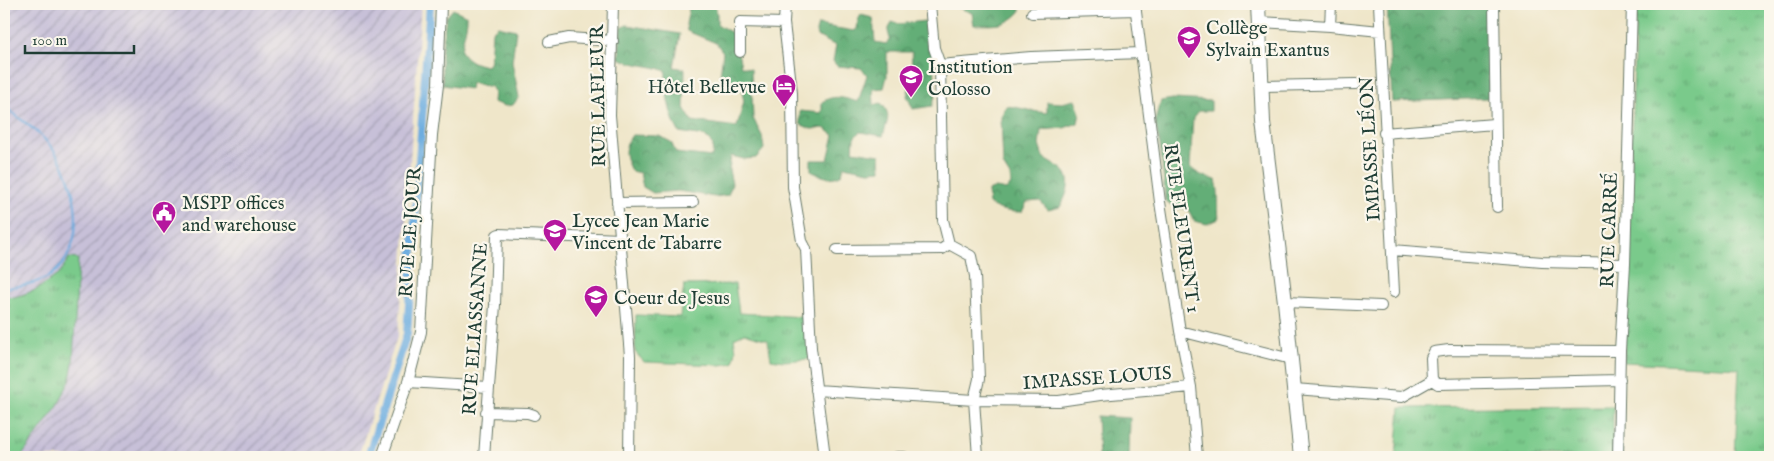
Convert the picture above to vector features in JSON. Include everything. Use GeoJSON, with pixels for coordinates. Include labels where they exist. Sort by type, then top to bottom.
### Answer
{"type":"FeatureCollection","features":[{"type":"Feature","properties":{"kind":"main road"},"geometry":{"type":"LineString","coordinates":[[1258,4],[1263,122],[1285,302],[1301,457]]}},
{"type":"Feature","properties":{"kind":"street","name":"RUE LE JOUR"},"geometry":{"type":"LineString","coordinates":[[382,457],[408,382],[421,332],[432,135],[439,79],[441,4]]}},
{"type":"Feature","properties":{"kind":"street","name":"RUE LAFLEUR"},"geometry":{"type":"LineString","coordinates":[[613,4],[610,115],[630,356],[629,457]]}},
{"type":"Feature","properties":{"kind":"street"},"geometry":{"type":"LineString","coordinates":[[785,4],[784,23],[792,92],[793,187],[802,241],[806,249],[811,348],[825,457]]}},
{"type":"Feature","properties":{"kind":"street"},"geometry":{"type":"LineString","coordinates":[[930,4],[934,48],[940,65],[943,220],[949,244],[971,256],[975,276],[979,379],[974,400],[978,457]]}},
{"type":"Feature","properties":{"kind":"street"},"geometry":{"type":"LineString","coordinates":[[1330,26],[1331,4]]}},
{"type":"Feature","properties":{"kind":"street","name":"IMPASSE LÉON"},"geometry":{"type":"LineString","coordinates":[[1379,4],[1384,132],[1394,292]]}},
{"type":"Feature","properties":{"kind":"street"},"geometry":{"type":"LineString","coordinates":[[1494,4],[1494,124],[1497,207]]}},
{"type":"Feature","properties":{"kind":"street","name":"RUE CARRÉ"},"geometry":{"type":"LineString","coordinates":[[1618,457],[1632,4]]}},
{"type":"Feature","properties":{"kind":"street"},"geometry":{"type":"LineString","coordinates":[[1032,13],[1135,7]]}},
{"type":"Feature","properties":{"kind":"street","name":"RUE FLEURENT 1"},"geometry":{"type":"LineString","coordinates":[[1135,7],[1160,202],[1180,332],[1191,387],[1197,457]]}},
{"type":"Feature","properties":{"kind":"street"},"geometry":{"type":"LineString","coordinates":[[740,52],[740,22],[784,23]]}},
{"type":"Feature","properties":{"kind":"street"},"geometry":{"type":"LineString","coordinates":[[1259,22],[1380,31]]}},
{"type":"Feature","properties":{"kind":"street"},"geometry":{"type":"LineString","coordinates":[[549,42],[569,38],[613,41]]}},
{"type":"Feature","properties":{"kind":"street"},"geometry":{"type":"LineString","coordinates":[[940,65],[1031,57],[1141,53]]}},
{"type":"Feature","properties":{"kind":"street"},"geometry":{"type":"LineString","coordinates":[[1261,86],[1356,84]]}},
{"type":"Feature","properties":{"kind":"street"},"geometry":{"type":"LineString","coordinates":[[1384,132],[1494,124]]}},
{"type":"Feature","properties":{"kind":"street"},"geometry":{"type":"LineString","coordinates":[[617,203],[693,202]]}},
{"type":"Feature","properties":{"kind":"street","name":"RUE ELIASSANNE"},"geometry":{"type":"LineString","coordinates":[[484,457],[494,305],[496,235],[620,239]]}},
{"type":"Feature","properties":{"kind":"street"},"geometry":{"type":"LineString","coordinates":[[837,250],[942,249],[949,244]]}},
{"type":"Feature","properties":{"kind":"street"},"geometry":{"type":"LineString","coordinates":[[1392,250],[1542,262],[1625,264]]}},
{"type":"Feature","properties":{"kind":"street"},"geometry":{"type":"LineString","coordinates":[[1285,302],[1381,306]]}},
{"type":"Feature","properties":{"kind":"street"},"geometry":{"type":"LineString","coordinates":[[1180,332],[1291,359]]}},
{"type":"Feature","properties":{"kind":"street"},"geometry":{"type":"LineString","coordinates":[[1432,380],[1431,358],[1434,352],[1449,350],[1620,352]]}},
{"type":"Feature","properties":{"kind":"street"},"geometry":{"type":"LineString","coordinates":[[1432,380],[1438,384],[1620,380]]}},
{"type":"Feature","properties":{"kind":"street"},"geometry":{"type":"LineString","coordinates":[[1294,389],[1402,397],[1432,380]]}},
{"type":"Feature","properties":{"kind":"street"},"geometry":{"type":"LineString","coordinates":[[408,382],[488,387]]}},
{"type":"Feature","properties":{"kind":"street","name":"IMPASSE LOUIS"},"geometry":{"type":"LineString","coordinates":[[816,390],[974,400],[1059,401],[1100,395],[1191,387]]}},
{"type":"Feature","properties":{"kind":"street"},"geometry":{"type":"LineString","coordinates":[[486,412],[534,415]]}},
{"type":"Feature","properties":{"kind":"street"},"geometry":{"type":"LineString","coordinates":[[898,457],[904,457]]}},
{"type":"Feature","properties":{"kind":"shaded area"},"geometry":{"type":"Polygon","coordinates":[[[4,4],[421,4],[398,334],[358,457],[21,457],[58,405],[69,258],[59,274],[36,290],[15,297],[4,296],[4,4]]]}},
{"type":"Feature","properties":{"kind":"green space"},"geometry":{"type":"Polygon","coordinates":[[[690,4],[715,4],[717,24],[734,34],[741,66],[751,69],[753,118],[762,136],[764,149],[756,158],[744,159],[731,156],[729,170],[732,184],[728,195],[715,197],[678,191],[653,193],[643,187],[640,173],[631,171],[625,153],[632,135],[659,136],[671,142],[676,153],[712,157],[713,145],[704,136],[679,132],[668,102],[666,71],[619,58],[621,28],[627,25],[680,34],[674,67],[685,69],[684,108],[692,121],[737,127],[744,101],[741,88],[729,84],[720,76],[723,52],[716,43],[687,31],[686,24],[690,4]]]}},
{"type":"Feature","properties":{"kind":"green space"},"geometry":{"type":"Polygon","coordinates":[[[949,4],[1020,4],[1020,12],[1004,23],[974,25],[972,13],[949,4]]]}},
{"type":"Feature","properties":{"kind":"green space"},"geometry":{"type":"Polygon","coordinates":[[[1387,4],[1488,4],[1489,98],[1392,102],[1387,4]]]}},
{"type":"Feature","properties":{"kind":"green space"},"geometry":{"type":"Polygon","coordinates":[[[1636,4],[1770,4],[1770,457],[1735,457],[1739,368],[1624,362],[1636,4]]]}},
{"type":"Feature","properties":{"kind":"green space"},"geometry":{"type":"Polygon","coordinates":[[[453,9],[467,16],[461,51],[472,62],[487,66],[490,61],[492,31],[498,26],[516,30],[512,62],[519,97],[513,105],[505,106],[493,102],[494,91],[491,87],[471,83],[470,89],[443,85],[441,57],[446,17],[453,9]]]}},
{"type":"Feature","properties":{"kind":"green space"},"geometry":{"type":"Polygon","coordinates":[[[861,15],[873,18],[875,42],[886,44],[890,39],[888,31],[892,22],[898,24],[925,21],[931,37],[936,94],[932,106],[913,109],[907,96],[911,80],[912,52],[887,52],[887,76],[884,88],[873,89],[874,105],[881,103],[888,115],[883,136],[860,132],[854,138],[853,151],[880,155],[881,170],[869,171],[844,166],[842,174],[826,177],[811,171],[811,160],[828,160],[834,135],[824,128],[811,129],[800,124],[800,111],[821,113],[822,102],[831,98],[848,99],[858,102],[867,75],[861,68],[837,66],[833,61],[836,46],[817,36],[816,32],[818,25],[854,31],[857,29],[858,20],[861,15]]]}},
{"type":"Feature","properties":{"kind":"green space"},"geometry":{"type":"Polygon","coordinates":[[[1173,99],[1211,101],[1211,111],[1199,111],[1193,118],[1190,167],[1205,177],[1216,180],[1219,219],[1207,224],[1194,221],[1188,209],[1175,208],[1165,200],[1156,116],[1161,101],[1173,99]]]}},
{"type":"Feature","properties":{"kind":"green space"},"geometry":{"type":"Polygon","coordinates":[[[1075,100],[1080,113],[1078,123],[1064,128],[1041,130],[1039,145],[1043,157],[1063,170],[1068,179],[1066,194],[1060,207],[1048,210],[1040,201],[1027,202],[1022,212],[1017,212],[1001,210],[989,204],[988,191],[996,188],[1006,190],[1011,184],[1010,176],[1003,165],[1001,117],[1006,106],[1047,113],[1047,102],[1062,103],[1075,100]]]}},
{"type":"Feature","properties":{"kind":"green space"},"geometry":{"type":"Polygon","coordinates":[[[69,258],[78,259],[73,362],[70,380],[58,405],[21,457],[4,457],[4,296],[15,297],[36,290],[59,274],[69,258]]]}},
{"type":"Feature","properties":{"kind":"green space"},"geometry":{"type":"Polygon","coordinates":[[[735,284],[739,313],[802,317],[808,335],[809,359],[784,361],[771,359],[768,340],[744,333],[734,338],[736,351],[733,363],[721,365],[644,362],[635,352],[636,315],[680,317],[684,285],[735,284]]]}},
{"type":"Feature","properties":{"kind":"green space"},"geometry":{"type":"Polygon","coordinates":[[[1613,406],[1613,457],[1396,457],[1400,408],[1613,406]]]}},
{"type":"Feature","properties":{"kind":"green space"},"geometry":{"type":"Polygon","coordinates":[[[1097,416],[1130,418],[1129,457],[1099,457],[1097,416]]]}},
{"type":"Feature","properties":{"kind":"waterway"},"geometry":{"type":"LineString","coordinates":[[368,457],[407,334],[430,4]]}},
{"type":"Feature","properties":{"kind":"waterway"},"geometry":{"type":"LineString","coordinates":[[4,106],[38,133],[57,156],[71,188],[76,224],[73,241],[67,257],[57,270],[39,281],[4,288]]}},
{"type":"Feature","properties":{"kind":"place","name":"Collège Sylvain Exantus"},"geometry":{"type":"Point","coordinates":[1189,59]}},
{"type":"Feature","properties":{"kind":"place","name":"Institution Colosso"},"geometry":{"type":"Point","coordinates":[911,98]}},
{"type":"Feature","properties":{"kind":"place","name":"Hôtel Bellevue"},"geometry":{"type":"Point","coordinates":[784,107]}},
{"type":"Feature","properties":{"kind":"place","name":"MSPP offices and warehouse"},"geometry":{"type":"Point","coordinates":[164,234]}},
{"type":"Feature","properties":{"kind":"place","name":"Lycee Jean Marie Vincent de Tabarre"},"geometry":{"type":"Point","coordinates":[555,252]}},
{"type":"Feature","properties":{"kind":"place","name":"Coeur de Jesus"},"geometry":{"type":"Point","coordinates":[596,318]}}]}
